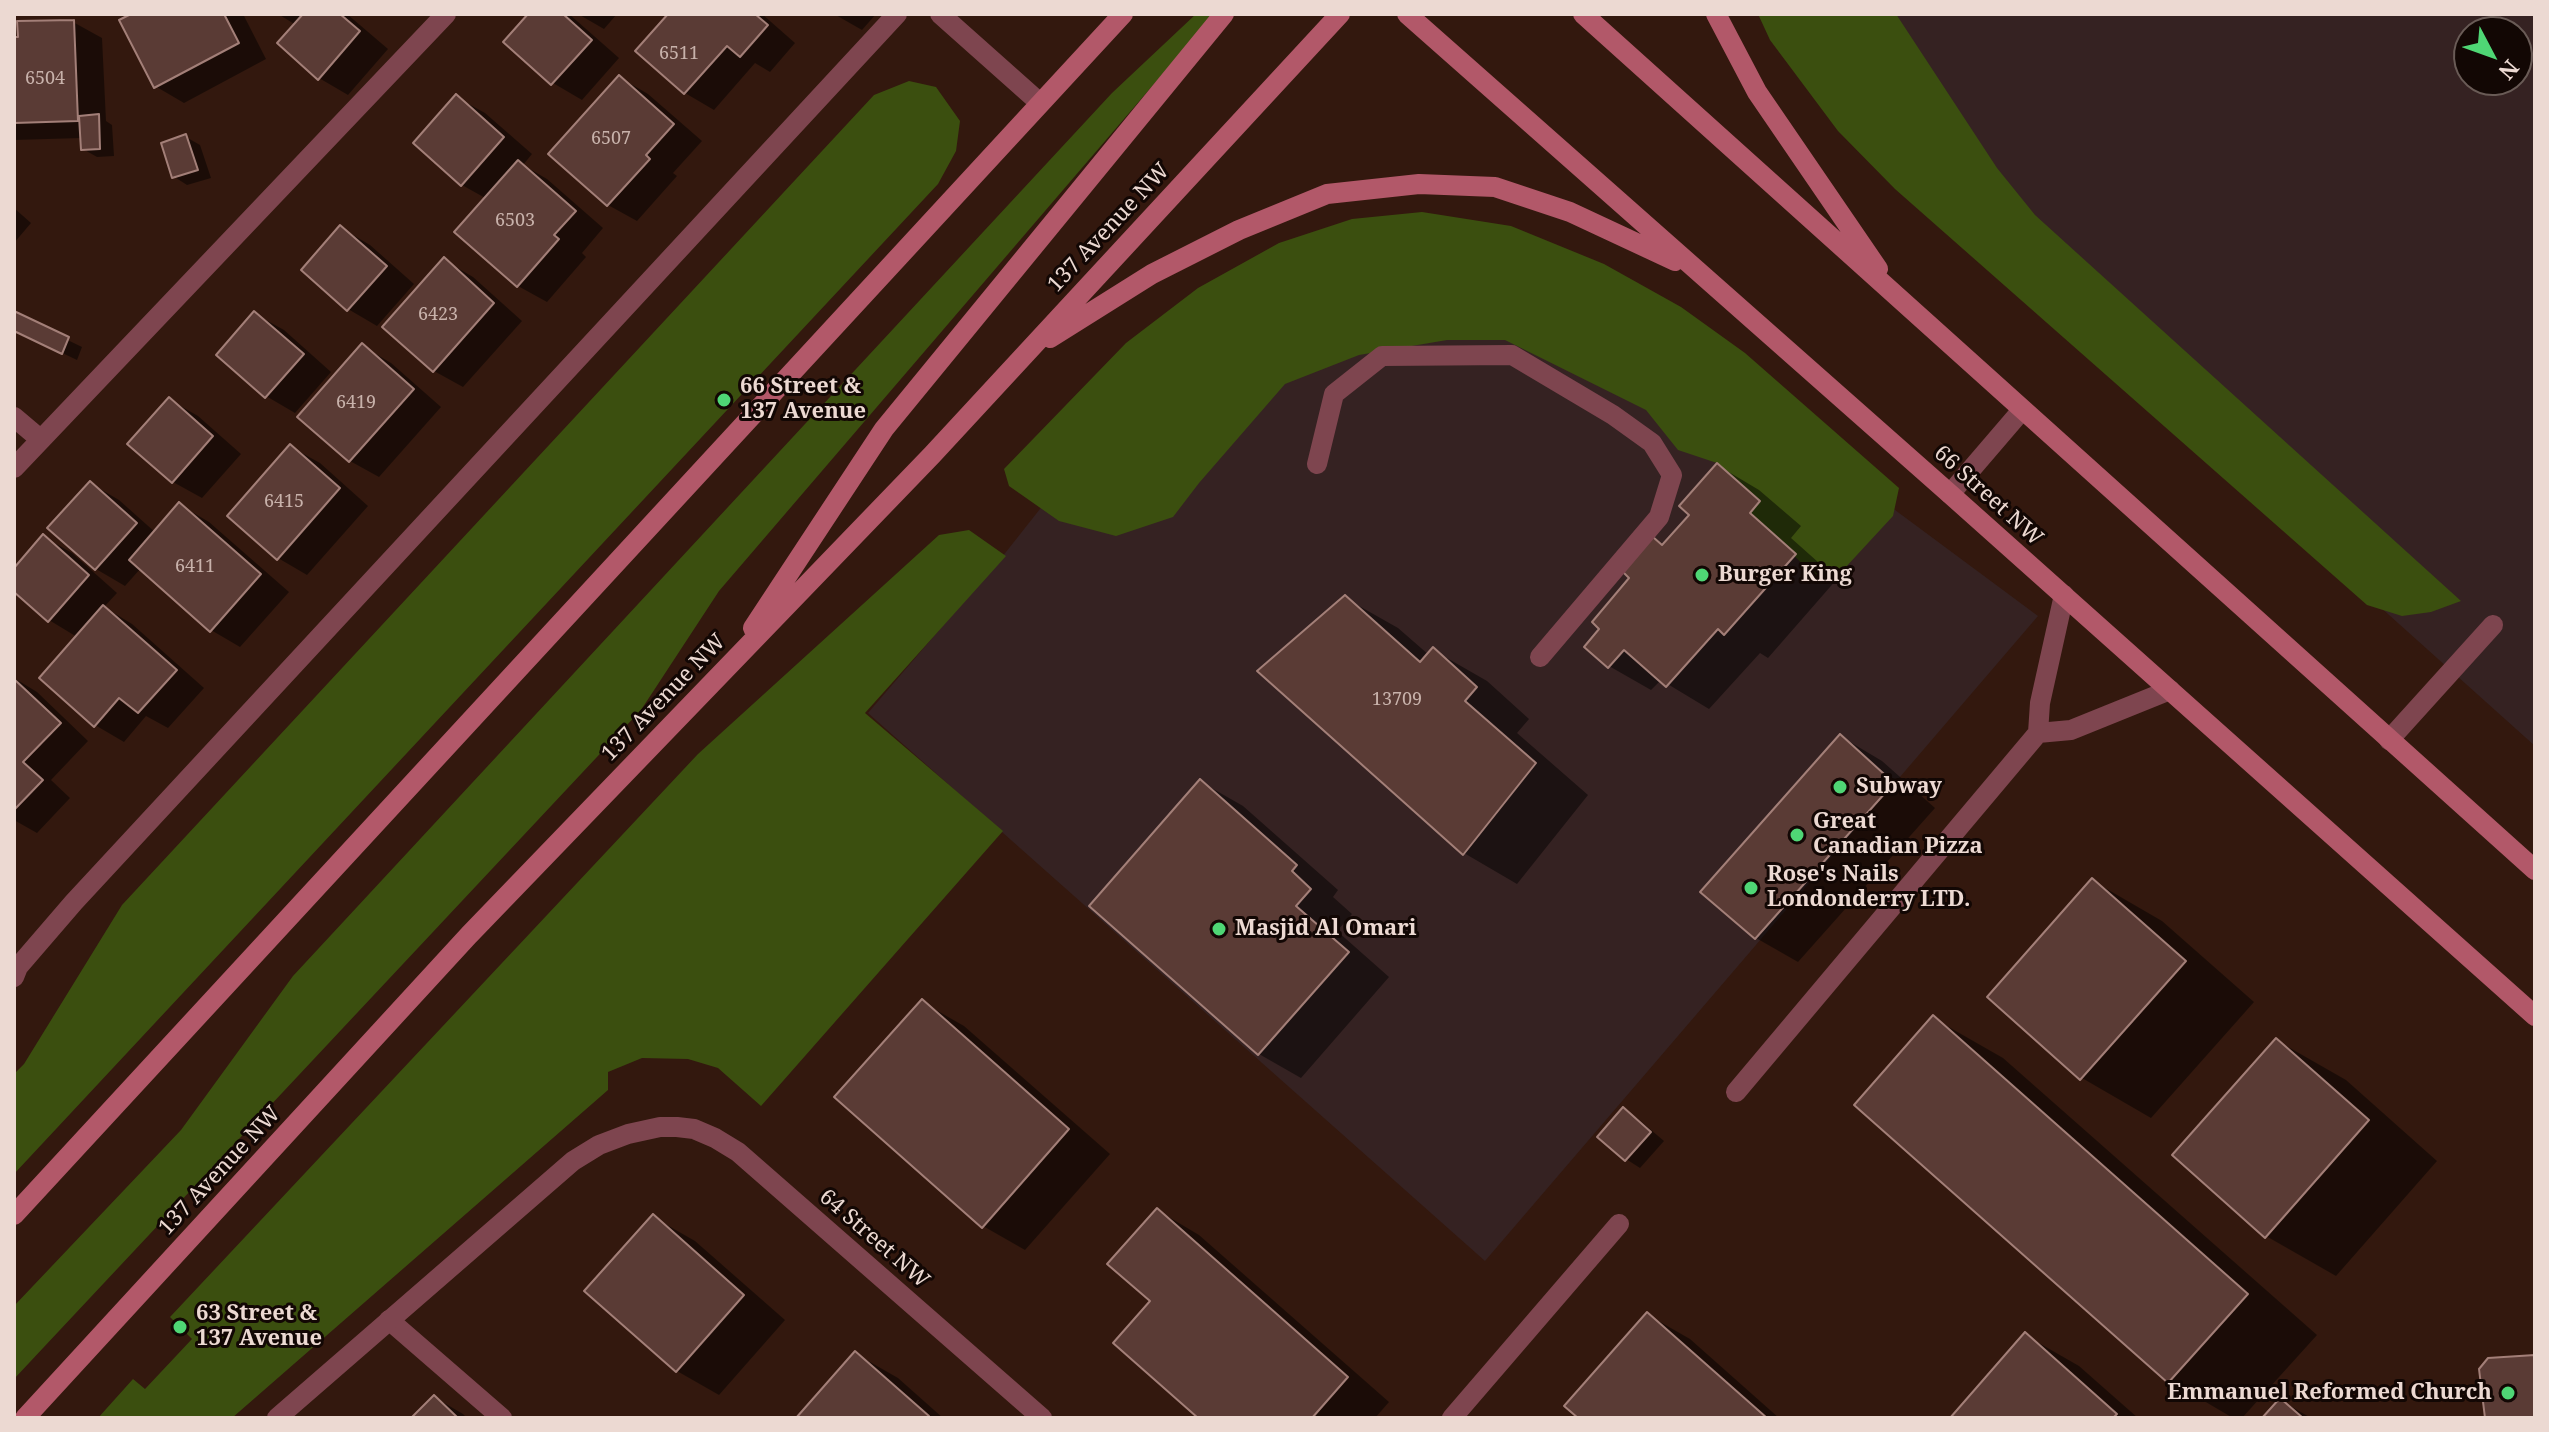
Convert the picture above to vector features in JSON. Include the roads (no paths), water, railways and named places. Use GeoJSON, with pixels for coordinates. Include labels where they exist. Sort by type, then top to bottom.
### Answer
{"type":"FeatureCollection","features":[{"type":"Feature","properties":{"kind":"main road"},"geometry":{"type":"LineString","coordinates":[[14,1215],[1123,14]]}},
{"type":"Feature","properties":{"kind":"main road"},"geometry":{"type":"LineString","coordinates":[[726,668],[884,429],[1224,14]]}},
{"type":"Feature","properties":{"kind":"main road","name":"137 Avenue NW"},"geometry":{"type":"LineString","coordinates":[[25,1418],[469,935],[932,455],[1340,14]]}},
{"type":"Feature","properties":{"kind":"main road","name":"66 Street NW"},"geometry":{"type":"LineString","coordinates":[[1407,14],[2535,1016]]}},
{"type":"Feature","properties":{"kind":"main road"},"geometry":{"type":"LineString","coordinates":[[1583,14],[2535,870]]}},
{"type":"Feature","properties":{"kind":"main road"},"geometry":{"type":"LineString","coordinates":[[1716,14],[1757,92],[1896,296]]}},
{"type":"Feature","properties":{"kind":"main road"},"geometry":{"type":"LineString","coordinates":[[1026,353],[1152,274],[1239,230],[1327,194],[1419,184],[1495,187],[1570,212],[1695,270]]}},
{"type":"Feature","properties":{"kind":"street"},"geometry":{"type":"LineString","coordinates":[[14,468],[446,14]]}},
{"type":"Feature","properties":{"kind":"street"},"geometry":{"type":"LineString","coordinates":[[15,969],[897,14]]}},
{"type":"Feature","properties":{"kind":"street"},"geometry":{"type":"LineString","coordinates":[[940,14],[1040,103]]}},
{"type":"Feature","properties":{"kind":"street"},"geometry":{"type":"LineString","coordinates":[[1317,464],[1334,394],[1382,356],[1512,355],[1613,415],[1652,443],[1672,475],[1659,517],[1540,657]]}},
{"type":"Feature","properties":{"kind":"street"},"geometry":{"type":"LineString","coordinates":[[1950,494],[2022,410]]}},
{"type":"Feature","properties":{"kind":"street"},"geometry":{"type":"LineString","coordinates":[[14,417],[40,439]]}},
{"type":"Feature","properties":{"kind":"street"},"geometry":{"type":"LineString","coordinates":[[1736,1092],[2038,733],[2040,703],[2064,595]]}},
{"type":"Feature","properties":{"kind":"street"},"geometry":{"type":"LineString","coordinates":[[2389,740],[2493,625]]}},
{"type":"Feature","properties":{"kind":"street"},"geometry":{"type":"LineString","coordinates":[[2038,733],[2071,730],[2170,690]]}},
{"type":"Feature","properties":{"kind":"street","name":"64 Street NW"},"geometry":{"type":"LineString","coordinates":[[389,1320],[573,1161],[599,1145],[628,1134],[660,1127],[694,1129],[738,1152],[1042,1418]]}},
{"type":"Feature","properties":{"kind":"street"},"geometry":{"type":"LineString","coordinates":[[1452,1418],[1619,1224]]}},
{"type":"Feature","properties":{"kind":"street"},"geometry":{"type":"LineString","coordinates":[[277,1418],[389,1320],[502,1418]]}},
{"type":"Feature","properties":{"kind":"place","name":"66 Street & 137 Avenue"},"geometry":{"type":"Point","coordinates":[724,400]}},
{"type":"Feature","properties":{"kind":"place","name":"Burger King"},"geometry":{"type":"Point","coordinates":[1702,575]}},
{"type":"Feature","properties":{"kind":"place","name":"Subway"},"geometry":{"type":"Point","coordinates":[1840,787]}},
{"type":"Feature","properties":{"kind":"place","name":"Great Canadian Pizza"},"geometry":{"type":"Point","coordinates":[1797,835]}},
{"type":"Feature","properties":{"kind":"place","name":"Rose's Nails Londonderry LTD."},"geometry":{"type":"Point","coordinates":[1751,888]}},
{"type":"Feature","properties":{"kind":"place","name":"Masjid Al Omari"},"geometry":{"type":"Point","coordinates":[1219,929]}},
{"type":"Feature","properties":{"kind":"place","name":"63 Street & 137 Avenue"},"geometry":{"type":"Point","coordinates":[180,1327]}},
{"type":"Feature","properties":{"kind":"place","name":"Emmanuel Reformed Church"},"geometry":{"type":"Point","coordinates":[2508,1393]}}]}
